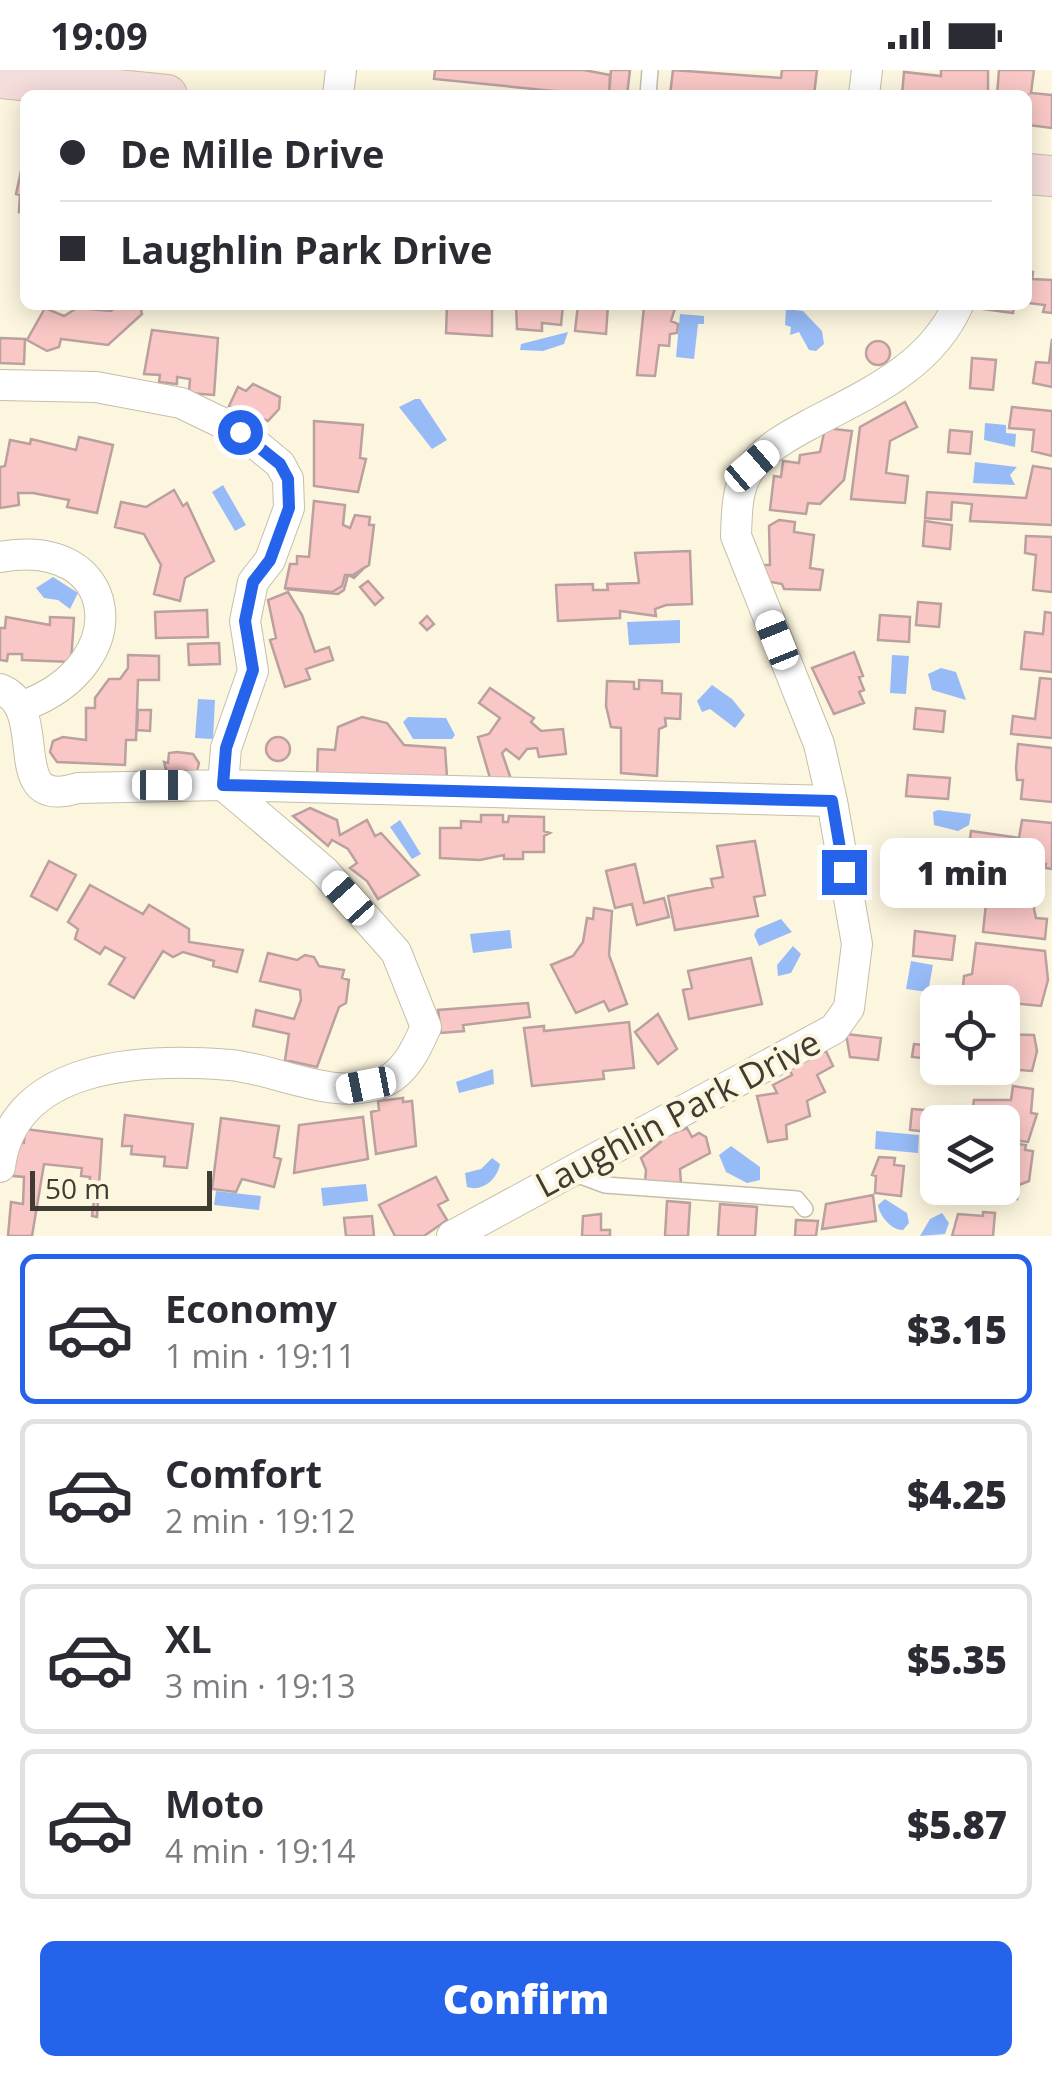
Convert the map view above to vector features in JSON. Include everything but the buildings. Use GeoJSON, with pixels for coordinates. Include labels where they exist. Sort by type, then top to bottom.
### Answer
{"type":"FeatureCollection","features":[{"type":"Feature","properties":{"kind":"street"},"geometry":{"type":"LineString","coordinates":[[0,78],[106,79],[148,90]]}},
{"type":"Feature","properties":{"kind":"street","name":"Laughlin Park Drive"},"geometry":{"type":"LineString","coordinates":[[452,1236],[834,1029],[849,1008],[857,944],[832,801],[819,744],[736,536],[737,502],[744,478],[766,452],[781,440],[902,375],[947,330],[956,310]]}},
{"type":"Feature","properties":{"kind":"street"},"geometry":{"type":"LineString","coordinates":[[0,385],[96,387],[181,403],[240,432],[280,464],[288,479],[289,508],[270,560],[253,582],[245,621],[253,670],[226,748],[223,785]]}},
{"type":"Feature","properties":{"kind":"street"},"geometry":{"type":"LineString","coordinates":[[0,557],[34,551],[65,561],[85,577],[97,601],[102,632],[94,654],[77,676],[52,695],[11,697],[32,779],[41,790],[57,794],[78,788],[131,785],[223,785],[832,801]]}},
{"type":"Feature","properties":{"kind":"street"},"geometry":{"type":"LineString","coordinates":[[0,1167],[3,1140],[24,1108],[58,1086],[125,1064],[231,1065],[346,1089],[386,1081],[412,1057],[426,1027],[396,952],[324,871],[223,785]]}},
{"type":"Feature","properties":{"kind":"lane"},"geometry":{"type":"LineString","coordinates":[[570,1172],[605,1185],[797,1199],[805,1209]]}},
{"type":"Feature","properties":{"kind":"water"},"geometry":{"type":"Polygon","coordinates":[[[786,310],[803,311],[822,331],[824,344],[816,351],[809,350],[799,332],[790,335],[791,327],[785,325],[786,310]]]}},
{"type":"Feature","properties":{"kind":"water"},"geometry":{"type":"Polygon","coordinates":[[[680,314],[704,316],[704,324],[698,324],[694,359],[676,357],[680,314]]]}},
{"type":"Feature","properties":{"kind":"water"},"geometry":{"type":"Polygon","coordinates":[[[568,332],[564,344],[543,351],[520,350],[521,344],[568,332]]]}},
{"type":"Feature","properties":{"kind":"water"},"geometry":{"type":"Polygon","coordinates":[[[420,399],[447,440],[432,449],[399,407],[420,399]]]}},
{"type":"Feature","properties":{"kind":"water"},"geometry":{"type":"Polygon","coordinates":[[[985,423],[1006,425],[1006,433],[1016,434],[1015,447],[984,440],[985,423]]]}},
{"type":"Feature","properties":{"kind":"water"},"geometry":{"type":"Polygon","coordinates":[[[975,462],[1017,467],[1010,475],[1015,485],[973,483],[975,462]]]}},
{"type":"Feature","properties":{"kind":"water"},"geometry":{"type":"Polygon","coordinates":[[[223,485],[246,525],[235,531],[212,492],[223,485]]]}},
{"type":"Feature","properties":{"kind":"water"},"geometry":{"type":"Polygon","coordinates":[[[53,577],[78,593],[70,609],[58,600],[44,598],[36,588],[53,577]]]}},
{"type":"Feature","properties":{"kind":"water"},"geometry":{"type":"Polygon","coordinates":[[[680,620],[680,643],[629,645],[627,622],[680,620]]]}},
{"type":"Feature","properties":{"kind":"water"},"geometry":{"type":"Polygon","coordinates":[[[892,655],[909,656],[906,694],[890,693],[892,655]]]}},
{"type":"Feature","properties":{"kind":"water"},"geometry":{"type":"Polygon","coordinates":[[[941,668],[956,672],[966,700],[932,690],[928,674],[941,668]]]}},
{"type":"Feature","properties":{"kind":"water"},"geometry":{"type":"Polygon","coordinates":[[[712,685],[732,699],[745,715],[735,728],[710,709],[702,712],[697,701],[712,685]]]}},
{"type":"Feature","properties":{"kind":"water"},"geometry":{"type":"Polygon","coordinates":[[[198,699],[215,700],[213,739],[195,738],[198,699]]]}},
{"type":"Feature","properties":{"kind":"water"},"geometry":{"type":"Polygon","coordinates":[[[408,717],[446,718],[455,735],[452,739],[413,739],[403,722],[408,717]]]}},
{"type":"Feature","properties":{"kind":"water"},"geometry":{"type":"Polygon","coordinates":[[[933,812],[971,814],[969,825],[958,831],[934,825],[933,812]]]}},
{"type":"Feature","properties":{"kind":"water"},"geometry":{"type":"Polygon","coordinates":[[[400,820],[421,854],[412,859],[390,827],[400,820]]]}},
{"type":"Feature","properties":{"kind":"water"},"geometry":{"type":"Polygon","coordinates":[[[781,919],[792,932],[759,946],[754,935],[757,929],[781,919]]]}},
{"type":"Feature","properties":{"kind":"water"},"geometry":{"type":"Polygon","coordinates":[[[510,930],[512,948],[473,953],[470,934],[510,930]]]}},
{"type":"Feature","properties":{"kind":"water"},"geometry":{"type":"Polygon","coordinates":[[[793,946],[801,954],[791,973],[778,976],[777,965],[793,946]]]}},
{"type":"Feature","properties":{"kind":"water"},"geometry":{"type":"Polygon","coordinates":[[[911,961],[933,965],[929,985],[920,985],[920,991],[906,989],[911,961]]]}},
{"type":"Feature","properties":{"kind":"water"},"geometry":{"type":"Polygon","coordinates":[[[493,1069],[494,1084],[459,1093],[456,1082],[493,1069]]]}},
{"type":"Feature","properties":{"kind":"water"},"geometry":{"type":"Polygon","coordinates":[[[876,1131],[919,1135],[918,1153],[875,1149],[876,1131]]]}},
{"type":"Feature","properties":{"kind":"water"},"geometry":{"type":"Polygon","coordinates":[[[731,1146],[760,1167],[760,1180],[747,1183],[726,1172],[719,1155],[731,1146]]]}},
{"type":"Feature","properties":{"kind":"water"},"geometry":{"type":"Polygon","coordinates":[[[492,1158],[500,1164],[492,1180],[478,1188],[467,1187],[465,1173],[481,1169],[492,1158]]]}},
{"type":"Feature","properties":{"kind":"water"},"geometry":{"type":"Polygon","coordinates":[[[366,1184],[368,1201],[323,1206],[321,1188],[366,1184]]]}},
{"type":"Feature","properties":{"kind":"water"},"geometry":{"type":"Polygon","coordinates":[[[216,1191],[261,1196],[259,1210],[214,1205],[216,1191]]]}},
{"type":"Feature","properties":{"kind":"water"},"geometry":{"type":"Polygon","coordinates":[[[885,1199],[907,1213],[909,1223],[903,1230],[891,1225],[881,1213],[878,1205],[885,1199]]]}},
{"type":"Feature","properties":{"kind":"water"},"geometry":{"type":"Polygon","coordinates":[[[942,1213],[949,1223],[945,1234],[920,1236],[930,1219],[942,1213]]]}},
{"type":"Feature","properties":{"kind":"route"},"geometry":{"type":"LineString","coordinates":[[240,432],[280,464],[288,479],[289,508],[270,560],[253,582],[245,621],[253,670],[226,748],[223,785],[832,801],[844,872]]}}]}
